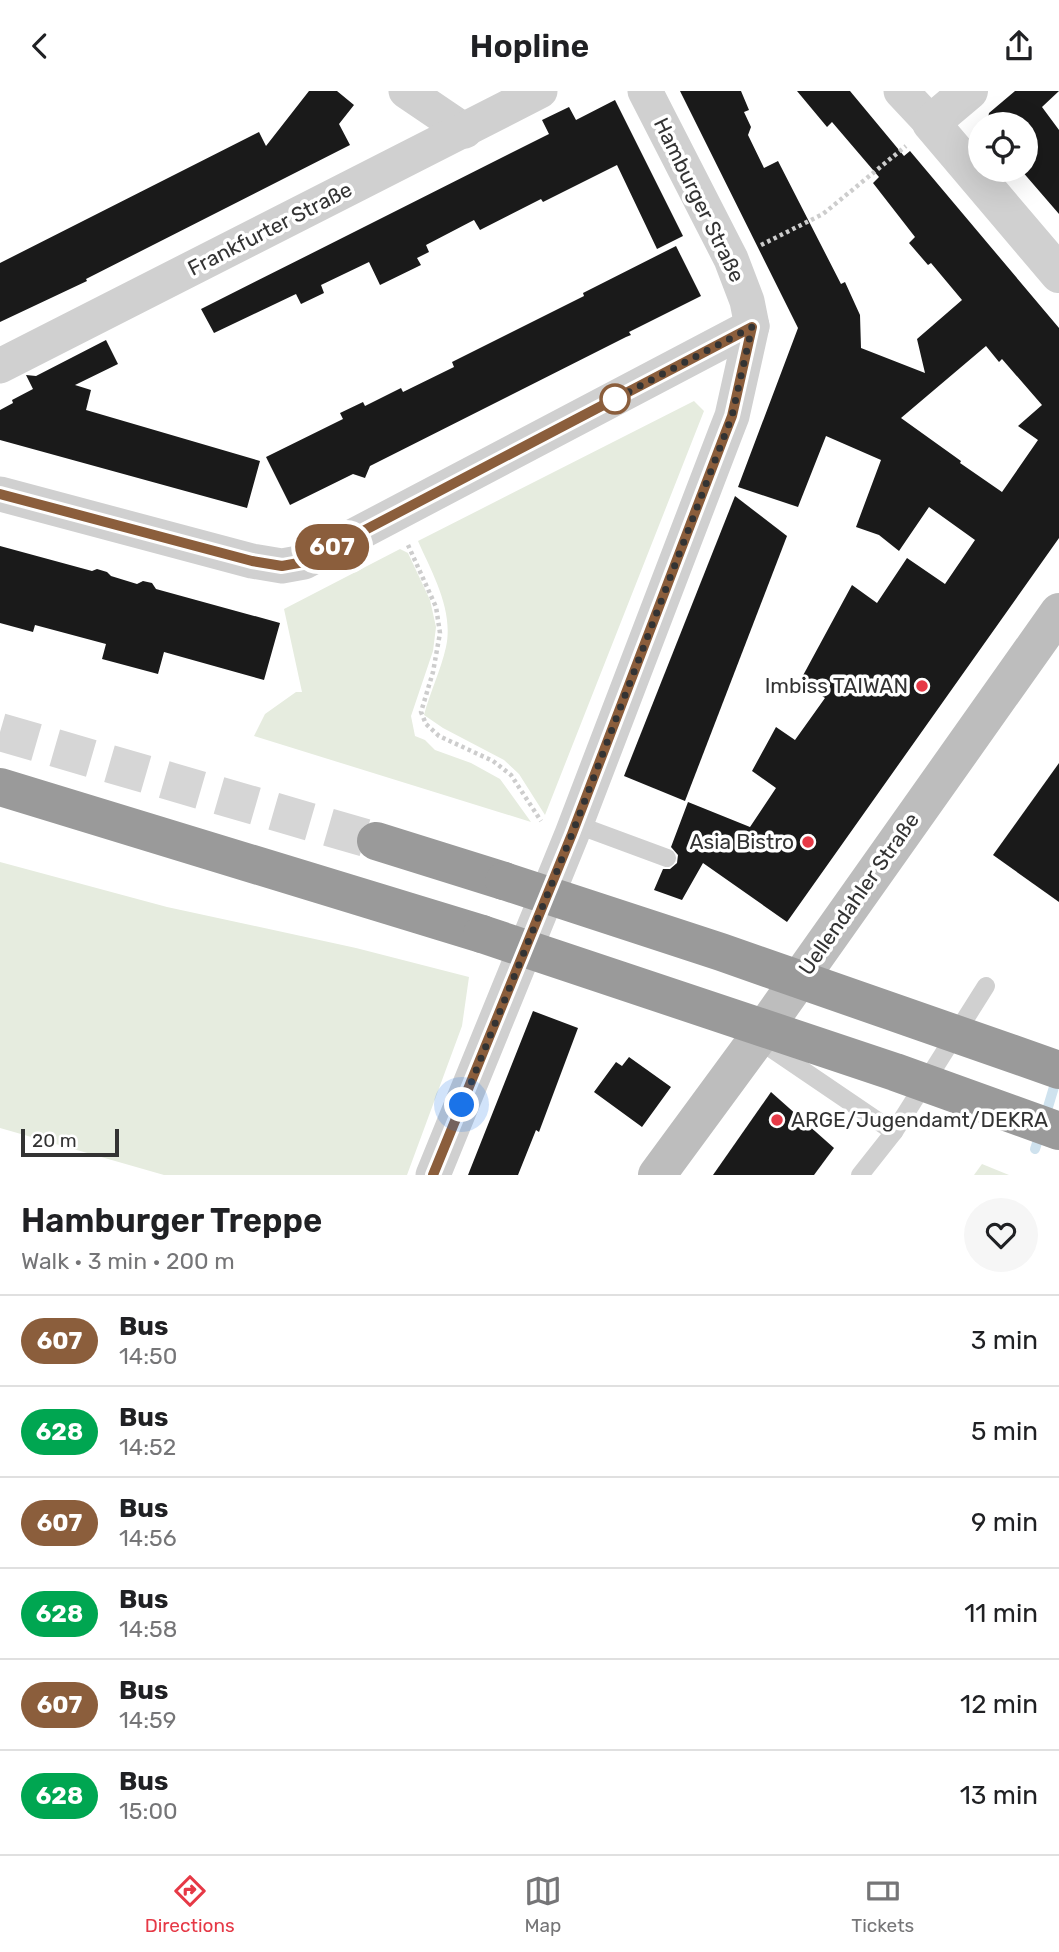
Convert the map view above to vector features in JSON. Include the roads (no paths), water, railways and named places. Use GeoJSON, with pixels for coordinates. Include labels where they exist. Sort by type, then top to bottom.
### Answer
{"type":"FeatureCollection","features":[{"type":"Feature","properties":{"kind":"highway"},"geometry":{"type":"LineString","coordinates":[[0,787],[482,934],[895,1072],[1059,1131]]}},
{"type":"Feature","properties":{"kind":"highway"},"geometry":{"type":"LineString","coordinates":[[376,841],[721,951],[1059,1070]]}},
{"type":"Feature","properties":{"kind":"main road","name":"Uellendahler Straße"},"geometry":{"type":"LineString","coordinates":[[657,1175],[757,1039],[1059,612]]}},
{"type":"Feature","properties":{"kind":"street"},"geometry":{"type":"LineString","coordinates":[[406,91],[465,131]]}},
{"type":"Feature","properties":{"kind":"street","name":"Frankfurter Straße"},"geometry":{"type":"LineString","coordinates":[[0,366],[540,91]]}},
{"type":"Feature","properties":{"kind":"street","name":"Hamburger Straße"},"geometry":{"type":"LineString","coordinates":[[433,1175],[575,824],[732,416],[752,327],[747,301],[731,259],[645,91]]}},
{"type":"Feature","properties":{"kind":"street"},"geometry":{"type":"LineString","coordinates":[[901,91],[918,135],[1059,274]]}},
{"type":"Feature","properties":{"kind":"street"},"geometry":{"type":"LineString","coordinates":[[918,135],[969,91]]}},
{"type":"Feature","properties":{"kind":"street"},"geometry":{"type":"LineString","coordinates":[[0,494],[252,561],[282,566],[304,562],[752,327]]}},
{"type":"Feature","properties":{"kind":"lane"},"geometry":{"type":"LineString","coordinates":[[575,824],[667,858]]}},
{"type":"Feature","properties":{"kind":"lane"},"geometry":{"type":"LineString","coordinates":[[860,1175],[894,1132],[986,986]]}},
{"type":"Feature","properties":{"kind":"lane"},"geometry":{"type":"LineString","coordinates":[[757,1039],[894,1132]]}},
{"type":"Feature","properties":{"kind":"waterway"},"geometry":{"type":"LineString","coordinates":[[1045,1117],[1057,1077]]}},
{"type":"Feature","properties":{"kind":"waterway"},"geometry":{"type":"LineString","coordinates":[[1035,1149],[1041,1131]]}},
{"type":"Feature","properties":{"kind":"tunnel"},"geometry":{"type":"LineString","coordinates":[[0,732],[376,841]]}},
{"type":"Feature","properties":{"kind":"place","name":"Imbiss TAIWAN"},"geometry":{"type":"Point","coordinates":[922,686]}},
{"type":"Feature","properties":{"kind":"place","name":"Asia Bistro"},"geometry":{"type":"Point","coordinates":[808,842]}},
{"type":"Feature","properties":{"kind":"place","name":"ARGE/Jugendamt/DEKRA"},"geometry":{"type":"Point","coordinates":[777,1120]}}]}
